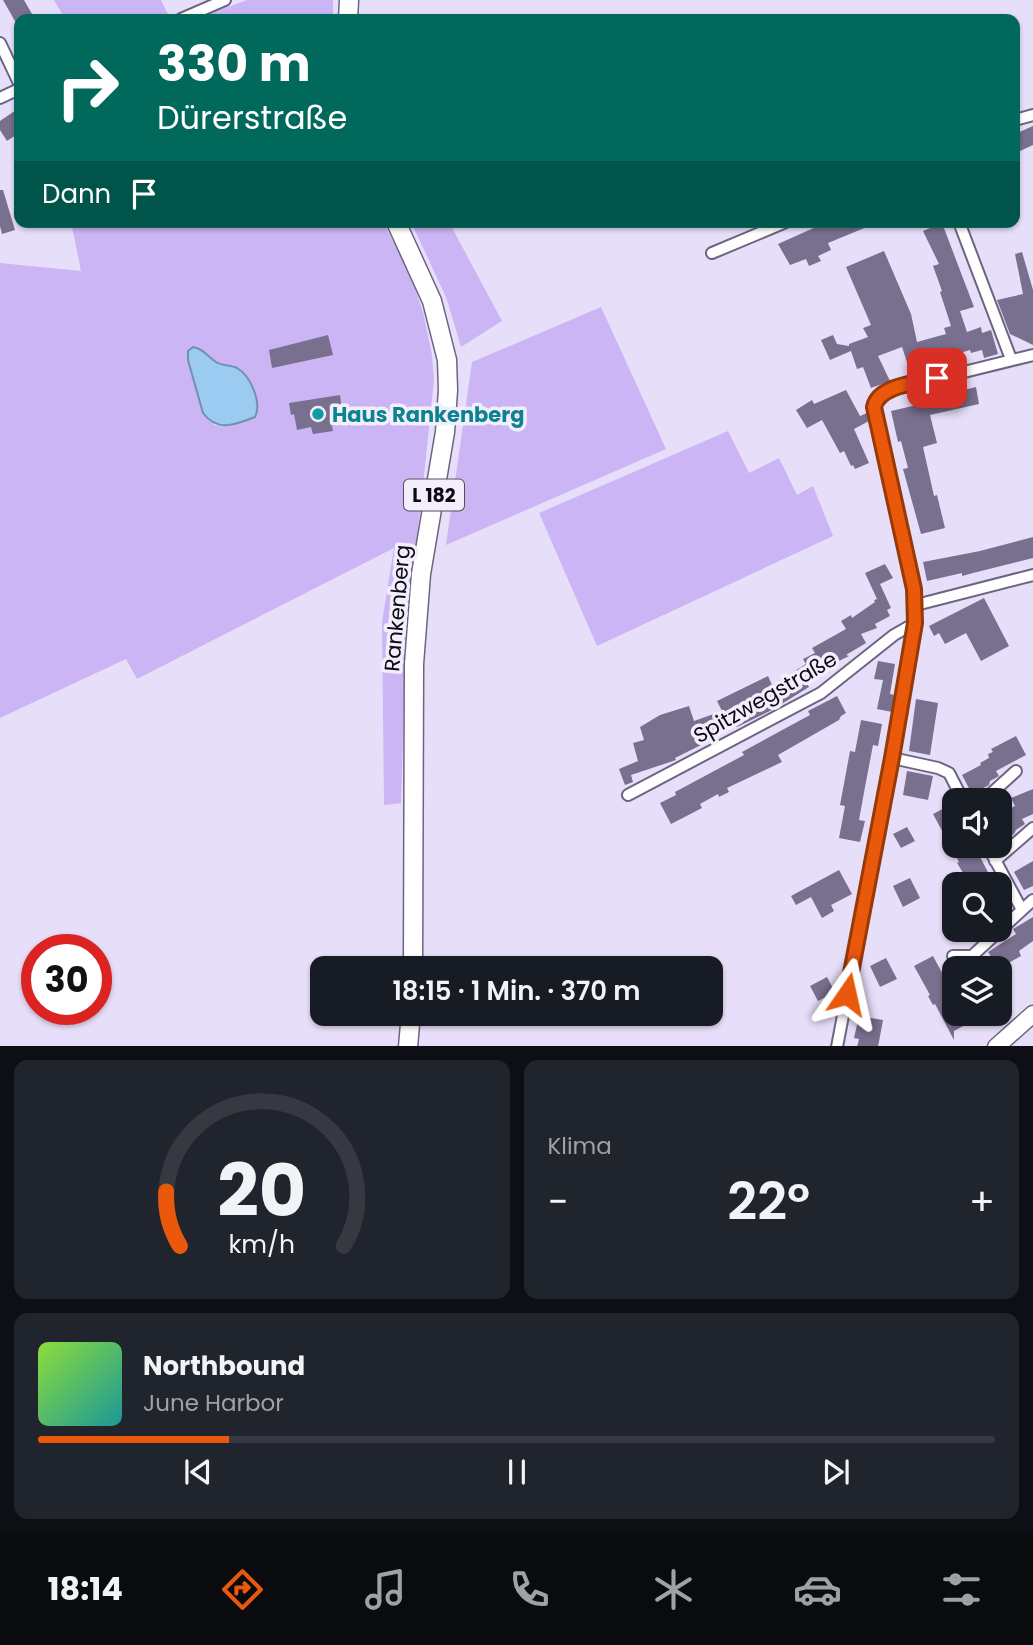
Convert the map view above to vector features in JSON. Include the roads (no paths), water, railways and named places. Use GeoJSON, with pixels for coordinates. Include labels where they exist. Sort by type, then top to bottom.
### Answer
{"type":"FeatureCollection","features":[{"type":"Feature","properties":{"kind":"main road","name":"Rankenberg"},"geometry":{"type":"LineString","coordinates":[[399,228],[432,301],[447,360],[448,390],[445,432],[421,574],[414,664],[413,956]]}},
{"type":"Feature","properties":{"kind":"main road"},"geometry":{"type":"LineString","coordinates":[[996,1046],[1033,1014]]}},
{"type":"Feature","properties":{"kind":"main road"},"geometry":{"type":"LineString","coordinates":[[408,1046],[410,1026]]}},
{"type":"Feature","properties":{"kind":"street"},"geometry":{"type":"LineString","coordinates":[[193,14],[225,0]]}},
{"type":"Feature","properties":{"kind":"street"},"geometry":{"type":"LineString","coordinates":[[0,43],[14,72]]}},
{"type":"Feature","properties":{"kind":"street"},"geometry":{"type":"LineString","coordinates":[[712,253],[772,228]]}},
{"type":"Feature","properties":{"kind":"street"},"geometry":{"type":"LineString","coordinates":[[961,228],[1011,359]]}},
{"type":"Feature","properties":{"kind":"street"},"geometry":{"type":"LineString","coordinates":[[837,1046],[915,623],[916,605],[875,402],[887,391],[1033,355]]}},
{"type":"Feature","properties":{"kind":"street"},"geometry":{"type":"LineString","coordinates":[[916,605],[1033,576]]}},
{"type":"Feature","properties":{"kind":"street","name":"Spitzwegstraße"},"geometry":{"type":"LineString","coordinates":[[628,795],[821,693],[894,635],[915,623]]}},
{"type":"Feature","properties":{"kind":"street"},"geometry":{"type":"LineString","coordinates":[[892,758],[949,773],[957,788]]}},
{"type":"Feature","properties":{"kind":"street"},"geometry":{"type":"LineString","coordinates":[[997,788],[1016,771]]}},
{"type":"Feature","properties":{"kind":"street"},"geometry":{"type":"LineString","coordinates":[[1022,910],[995,860],[1033,828]]}},
{"type":"Feature","properties":{"kind":"street"},"geometry":{"type":"LineString","coordinates":[[972,956],[1033,900]]}},
{"type":"Feature","properties":{"kind":"water"},"geometry":{"type":"Polygon","coordinates":[[[193,347],[218,363],[235,367],[247,377],[256,397],[255,417],[227,425],[220,425],[208,419],[203,413],[188,360],[188,351],[193,347]]]}},
{"type":"Feature","properties":{"kind":"place","name":"Haus Rankenberg"},"geometry":{"type":"Point","coordinates":[318,414]}}]}
